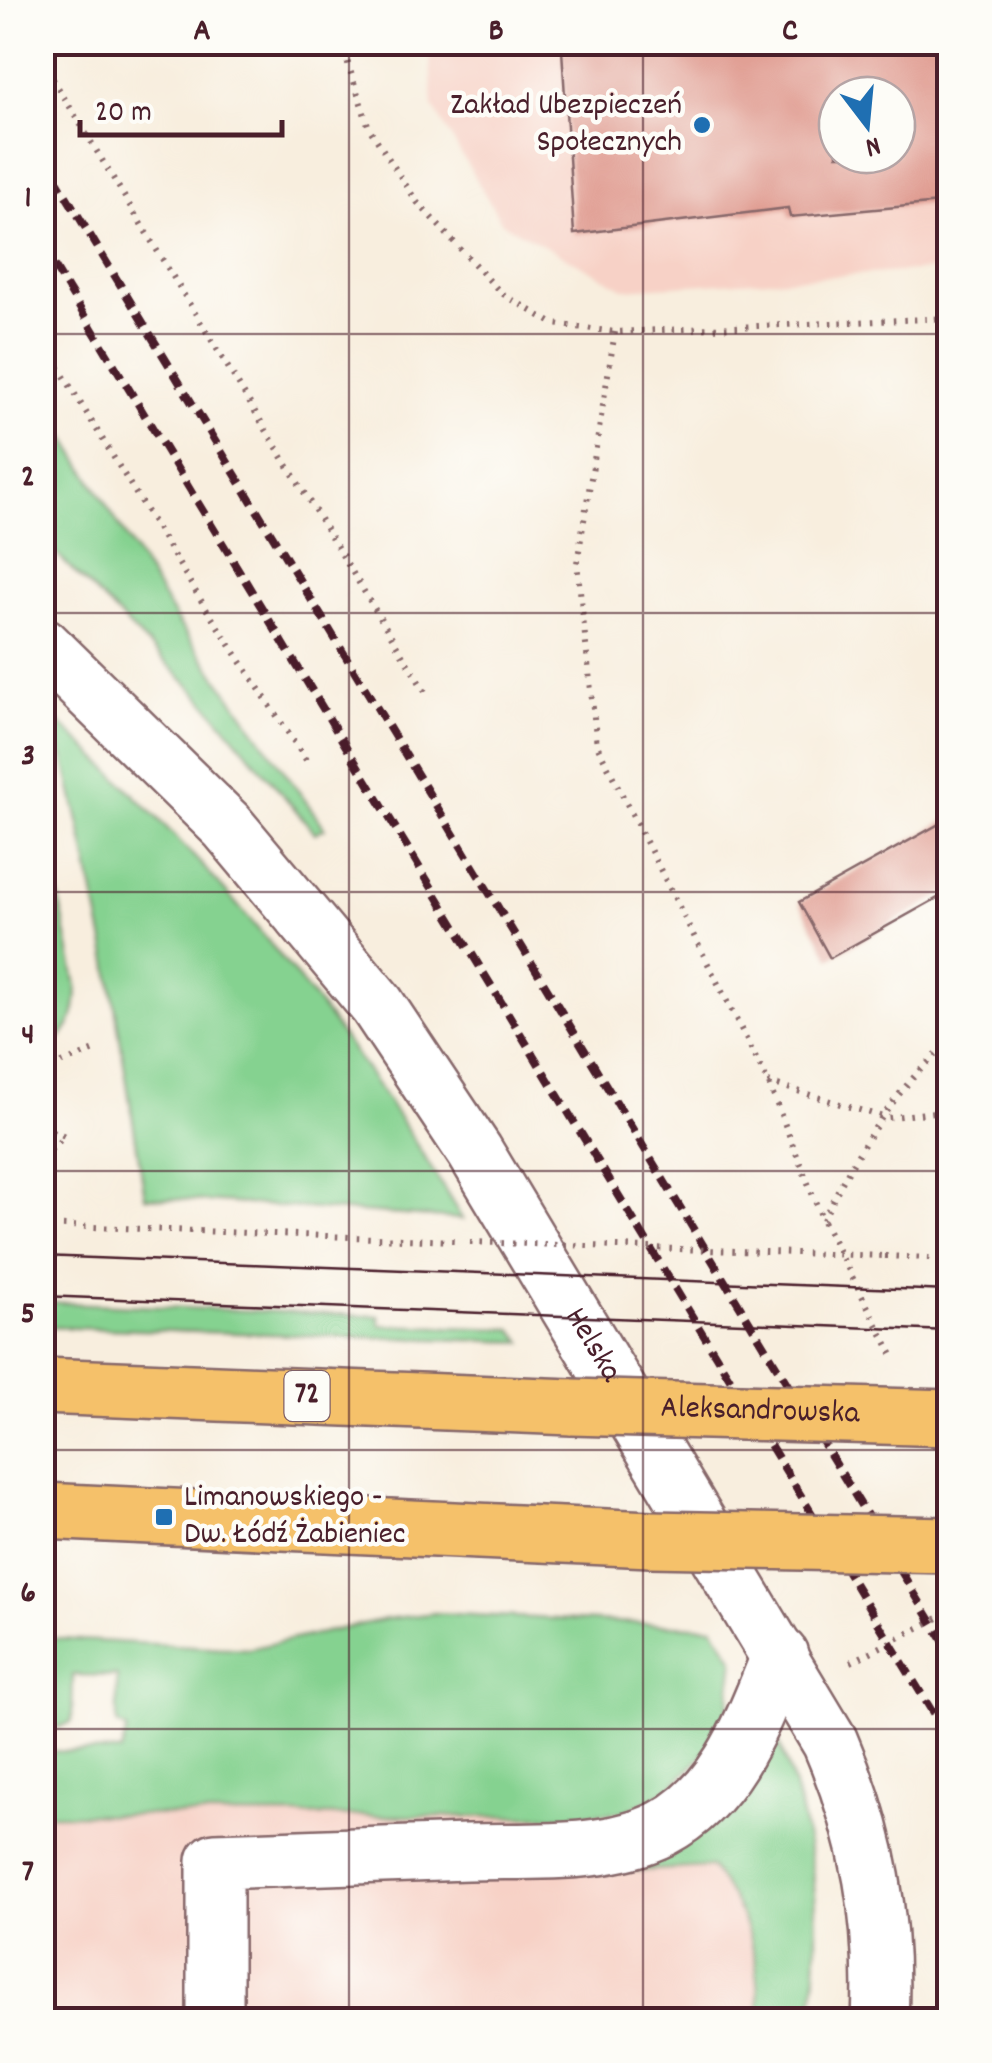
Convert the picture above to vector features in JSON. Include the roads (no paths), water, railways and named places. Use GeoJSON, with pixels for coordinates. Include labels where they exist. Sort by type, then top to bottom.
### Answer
{"type":"FeatureCollection","features":[{"type":"Feature","properties":{"kind":"main road","name":"Aleksandrowska"},"geometry":{"type":"LineString","coordinates":[[42,1386],[950,1418]]}},
{"type":"Feature","properties":{"kind":"main road"},"geometry":{"type":"LineString","coordinates":[[42,1511],[651,1539],[950,1545]]}},
{"type":"Feature","properties":{"kind":"street","name":"Helska"},"geometry":{"type":"LineString","coordinates":[[42,645],[160,758],[272,875],[368,992],[439,1094],[830,1742],[863,1833],[879,1921],[880,2020]]}},
{"type":"Feature","properties":{"kind":"street"},"geometry":{"type":"LineString","coordinates":[[215,2020],[216,1862],[556,1849],[615,1843],[663,1828],[694,1804],[737,1756],[780,1655]]}},
{"type":"Feature","properties":{"kind":"tram line"},"geometry":{"type":"LineString","coordinates":[[42,1256],[950,1291]]}},
{"type":"Feature","properties":{"kind":"tram line"},"geometry":{"type":"LineString","coordinates":[[42,1296],[950,1331]]}},
{"type":"Feature","properties":{"kind":"railway"},"geometry":{"type":"LineString","coordinates":[[42,156],[950,1652]]}},
{"type":"Feature","properties":{"kind":"railway"},"geometry":{"type":"LineString","coordinates":[[42,246],[950,1741]]}},
{"type":"Feature","properties":{"kind":"place","name":"Zakład Ubezpieczeń Społecznych"},"geometry":{"type":"Point","coordinates":[702,125]}},
{"type":"Feature","properties":{"kind":"place","name":"Limanowskiego - Dw. Łódź Żabieniec"},"geometry":{"type":"Point","coordinates":[164,1517]}}]}
